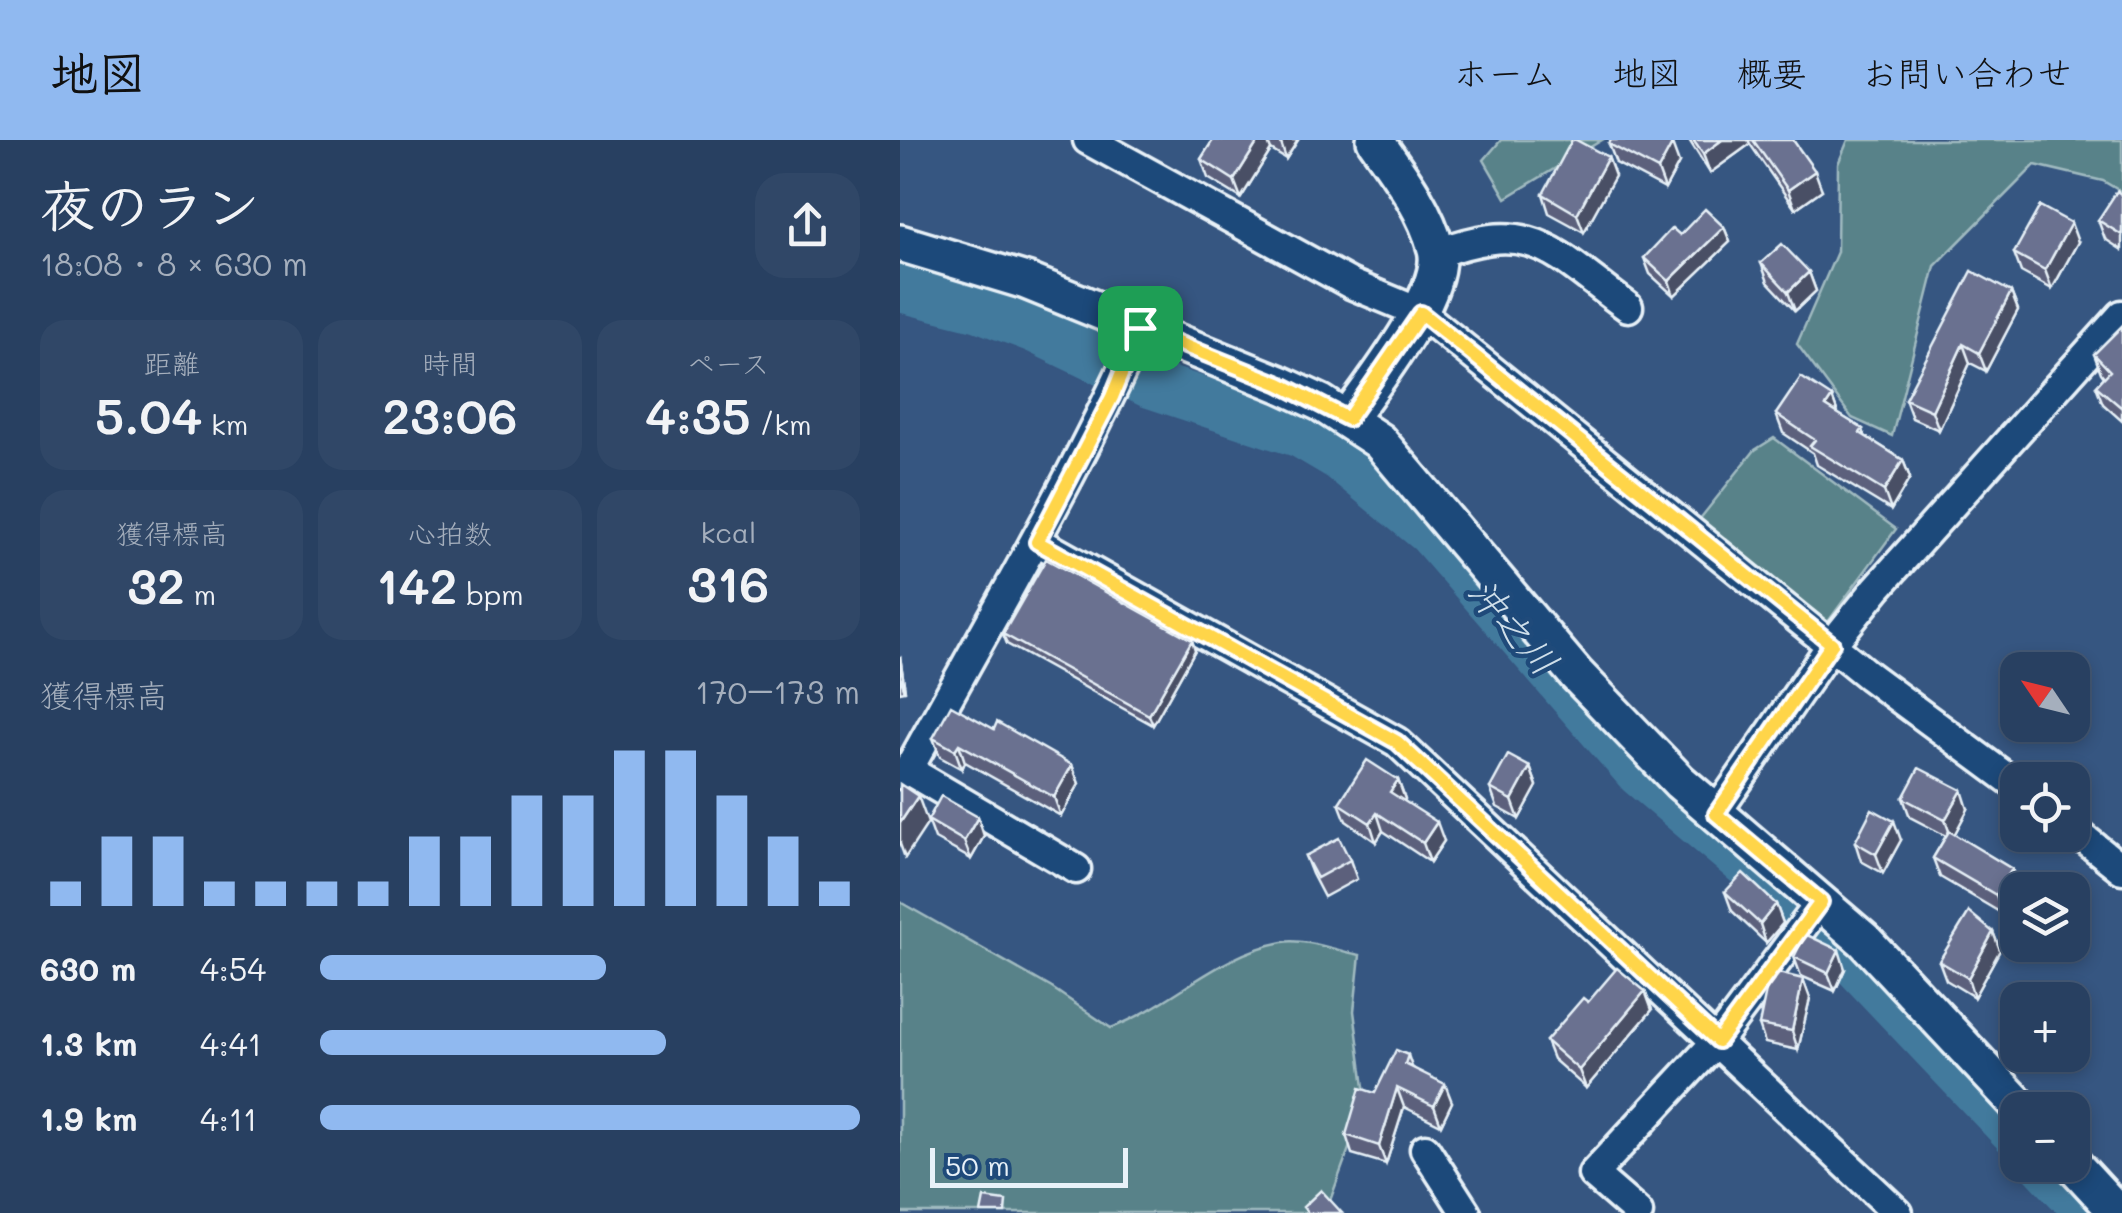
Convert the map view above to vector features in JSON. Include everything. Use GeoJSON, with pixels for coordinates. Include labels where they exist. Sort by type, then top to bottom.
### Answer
{"type":"FeatureCollection","features":[{"type":"Feature","properties":{"kind":"street"},"geometry":{"type":"LineString","coordinates":[[1088,140],[1351,284],[1421,313],[1832,644],[2000,772]]}},
{"type":"Feature","properties":{"kind":"street"},"geometry":{"type":"LineString","coordinates":[[1348,419],[1421,313],[1438,253],[1415,196],[1375,140]]}},
{"type":"Feature","properties":{"kind":"street"},"geometry":{"type":"LineString","coordinates":[[1438,253],[1482,236],[1510,235],[1540,244],[1628,307]]}},
{"type":"Feature","properties":{"kind":"street"},"geometry":{"type":"LineString","coordinates":[[900,242],[1026,281],[1280,384],[1348,419],[1379,441],[1576,674],[1716,814],[1864,940],[2005,1092]]}},
{"type":"Feature","properties":{"kind":"street"},"geometry":{"type":"LineString","coordinates":[[1716,814],[1832,644],[2019,426],[2122,315]]}},
{"type":"Feature","properties":{"kind":"street"},"geometry":{"type":"LineString","coordinates":[[1076,869],[904,772],[1037,542],[1112,397],[1140,328]]}},
{"type":"Feature","properties":{"kind":"street"},"geometry":{"type":"LineString","coordinates":[[1037,542],[1397,742],[1898,1213]]}},
{"type":"Feature","properties":{"kind":"street"},"geometry":{"type":"LineString","coordinates":[[2090,843],[2122,869]]}},
{"type":"Feature","properties":{"kind":"street"},"geometry":{"type":"LineString","coordinates":[[1638,1213],[1593,1174],[1718,1041],[1821,902]]}},
{"type":"Feature","properties":{"kind":"street"},"geometry":{"type":"LineString","coordinates":[[1424,1149],[1466,1213]]}},
{"type":"Feature","properties":{"kind":"street"},"geometry":{"type":"LineString","coordinates":[[2089,1182],[2118,1213]]}},
{"type":"Feature","properties":{"kind":"green space"},"geometry":{"type":"Polygon","coordinates":[[[1501,140],[1602,140],[1506,198],[1484,160],[1501,140]]]}},
{"type":"Feature","properties":{"kind":"green space"},"geometry":{"type":"Polygon","coordinates":[[[1848,140],[2122,140],[2122,192],[2103,181],[2035,165],[1935,266],[1892,436],[1852,418],[1797,344],[1837,252],[1838,164],[1848,140]]]}},
{"type":"Feature","properties":{"kind":"green space"},"geometry":{"type":"Polygon","coordinates":[[[1774,438],[1896,529],[1827,623],[1699,520],[1755,450],[1774,438]]]}},
{"type":"Feature","properties":{"kind":"green space"},"geometry":{"type":"Polygon","coordinates":[[[900,902],[1052,988],[1111,1028],[1259,948],[1301,942],[1360,955],[1354,1011],[1366,1102],[1327,1209],[1324,1213],[900,1213],[900,902]]]}},
{"type":"Feature","properties":{"kind":"building"},"geometry":{"type":"Polygon","coordinates":[[[1213,140],[1259,140],[1234,180],[1201,159],[1213,140]]]}},
{"type":"Feature","properties":{"kind":"building"},"geometry":{"type":"Polygon","coordinates":[[[1572,140],[1608,157],[1577,214],[1543,194],[1572,140]]]}},
{"type":"Feature","properties":{"kind":"building"},"geometry":{"type":"Polygon","coordinates":[[[1611,140],[1664,140],[1672,144],[1658,170],[1609,144],[1611,140]]]}},
{"type":"Feature","properties":{"kind":"building"},"geometry":{"type":"Polygon","coordinates":[[[1693,140],[1722,140],[1703,154],[1693,140]]]}},
{"type":"Feature","properties":{"kind":"building"},"geometry":{"type":"Polygon","coordinates":[[[1753,140],[1793,140],[1815,171],[1788,190],[1753,140]]]}},
{"type":"Feature","properties":{"kind":"building"},"geometry":{"type":"Polygon","coordinates":[[[2117,191],[2122,195],[2122,235],[2098,220],[2117,191]]]}},
{"type":"Feature","properties":{"kind":"building"},"geometry":{"type":"Polygon","coordinates":[[[2040,206],[2071,223],[2045,270],[2014,253],[2040,206]]]}},
{"type":"Feature","properties":{"kind":"building"},"geometry":{"type":"Polygon","coordinates":[[[1705,209],[1724,227],[1669,281],[1644,258],[1672,228],[1680,235],[1705,209]]]}},
{"type":"Feature","properties":{"kind":"building"},"geometry":{"type":"Polygon","coordinates":[[[1782,244],[1809,272],[1788,292],[1761,263],[1782,244]]]}},
{"type":"Feature","properties":{"kind":"building"},"geometry":{"type":"Polygon","coordinates":[[[1972,271],[2011,292],[1979,353],[1963,344],[1932,411],[1905,399],[1972,271]]]}},
{"type":"Feature","properties":{"kind":"building"},"geometry":{"type":"Polygon","coordinates":[[[2122,326],[2122,408],[2096,386],[2110,371],[2094,354],[2122,326]]]}},
{"type":"Feature","properties":{"kind":"building"},"geometry":{"type":"Polygon","coordinates":[[[1801,377],[1832,397],[1826,406],[1903,460],[1884,491],[1810,446],[1815,440],[1776,414],[1801,377]]]}},
{"type":"Feature","properties":{"kind":"building"},"geometry":{"type":"Polygon","coordinates":[[[1046,559],[1192,640],[1149,715],[1003,634],[1046,559]]]}},
{"type":"Feature","properties":{"kind":"building"},"geometry":{"type":"Polygon","coordinates":[[[951,705],[994,729],[997,722],[1072,765],[1054,797],[959,744],[955,750],[933,738],[951,705]]]}},
{"type":"Feature","properties":{"kind":"building"},"geometry":{"type":"Polygon","coordinates":[[[1508,755],[1530,767],[1512,800],[1490,788],[1508,755]]]}},
{"type":"Feature","properties":{"kind":"building"},"geometry":{"type":"Polygon","coordinates":[[[1367,760],[1398,780],[1390,792],[1437,822],[1423,843],[1377,813],[1370,823],[1339,803],[1367,760]]]}},
{"type":"Feature","properties":{"kind":"building"},"geometry":{"type":"Polygon","coordinates":[[[1919,768],[1962,790],[1945,820],[1903,798],[1919,768]]]}},
{"type":"Feature","properties":{"kind":"building"},"geometry":{"type":"Polygon","coordinates":[[[900,784],[918,796],[900,823],[900,784]]]}},
{"type":"Feature","properties":{"kind":"building"},"geometry":{"type":"Polygon","coordinates":[[[941,796],[978,817],[964,841],[928,820],[941,796]]]}},
{"type":"Feature","properties":{"kind":"building"},"geometry":{"type":"Polygon","coordinates":[[[1872,809],[1894,821],[1876,854],[1855,842],[1872,809]]]}},
{"type":"Feature","properties":{"kind":"building"},"geometry":{"type":"Polygon","coordinates":[[[1949,831],[2012,869],[2000,872],[1996,895],[1933,858],[1949,831]]]}},
{"type":"Feature","properties":{"kind":"building"},"geometry":{"type":"Polygon","coordinates":[[[1339,838],[1350,860],[1317,878],[1305,856],[1339,838]]]}},
{"type":"Feature","properties":{"kind":"building"},"geometry":{"type":"Polygon","coordinates":[[[1743,873],[1776,904],[1760,924],[1725,892],[1743,873]]]}},
{"type":"Feature","properties":{"kind":"building"},"geometry":{"type":"Polygon","coordinates":[[[1969,912],[1993,932],[1968,978],[1939,961],[1969,912]]]}},
{"type":"Feature","properties":{"kind":"building"},"geometry":{"type":"Polygon","coordinates":[[[1805,934],[1839,950],[1828,973],[1794,957],[1805,934]]]}},
{"type":"Feature","properties":{"kind":"building"},"geometry":{"type":"Polygon","coordinates":[[[1617,968],[1645,991],[1579,1070],[1546,1041],[1583,998],[1588,1002],[1617,968]]]}},
{"type":"Feature","properties":{"kind":"building"},"geometry":{"type":"Polygon","coordinates":[[[1770,971],[1803,979],[1792,1031],[1759,1025],[1770,971]]]}},
{"type":"Feature","properties":{"kind":"building"},"geometry":{"type":"Polygon","coordinates":[[[1396,1050],[1408,1055],[1405,1064],[1445,1084],[1434,1106],[1397,1088],[1379,1146],[1346,1135],[1360,1088],[1375,1093],[1396,1050]]]}},
{"type":"Feature","properties":{"kind":"building"},"geometry":{"type":"Polygon","coordinates":[[[1321,1190],[1342,1213],[1308,1213],[1303,1207],[1321,1190]]]}},
{"type":"Feature","properties":{"kind":"building"},"geometry":{"type":"Polygon","coordinates":[[[984,1198],[1006,1201],[1005,1213],[981,1213],[984,1198]]]}},
{"type":"Feature","properties":{"kind":"waterway","name":"沖之川"},"geometry":{"type":"LineString","coordinates":[[900,288],[980,308],[1035,329],[1150,384],[1301,434],[1340,457],[1431,532],[1640,773],[1818,924],[2000,1116]]}},
{"type":"Feature","properties":{"kind":"waterway","name":"沖之川"},"geometry":{"type":"LineString","coordinates":[[2061,1182],[2090,1213]]}},
{"type":"Feature","properties":{"kind":"route"},"geometry":{"type":"LineString","coordinates":[[1421,313],[1832,644],[1716,814],[1821,902],[1718,1041],[1397,742],[1037,542],[1046,518],[1112,397],[1140,328],[1280,384],[1348,419],[1421,313]]}}]}
